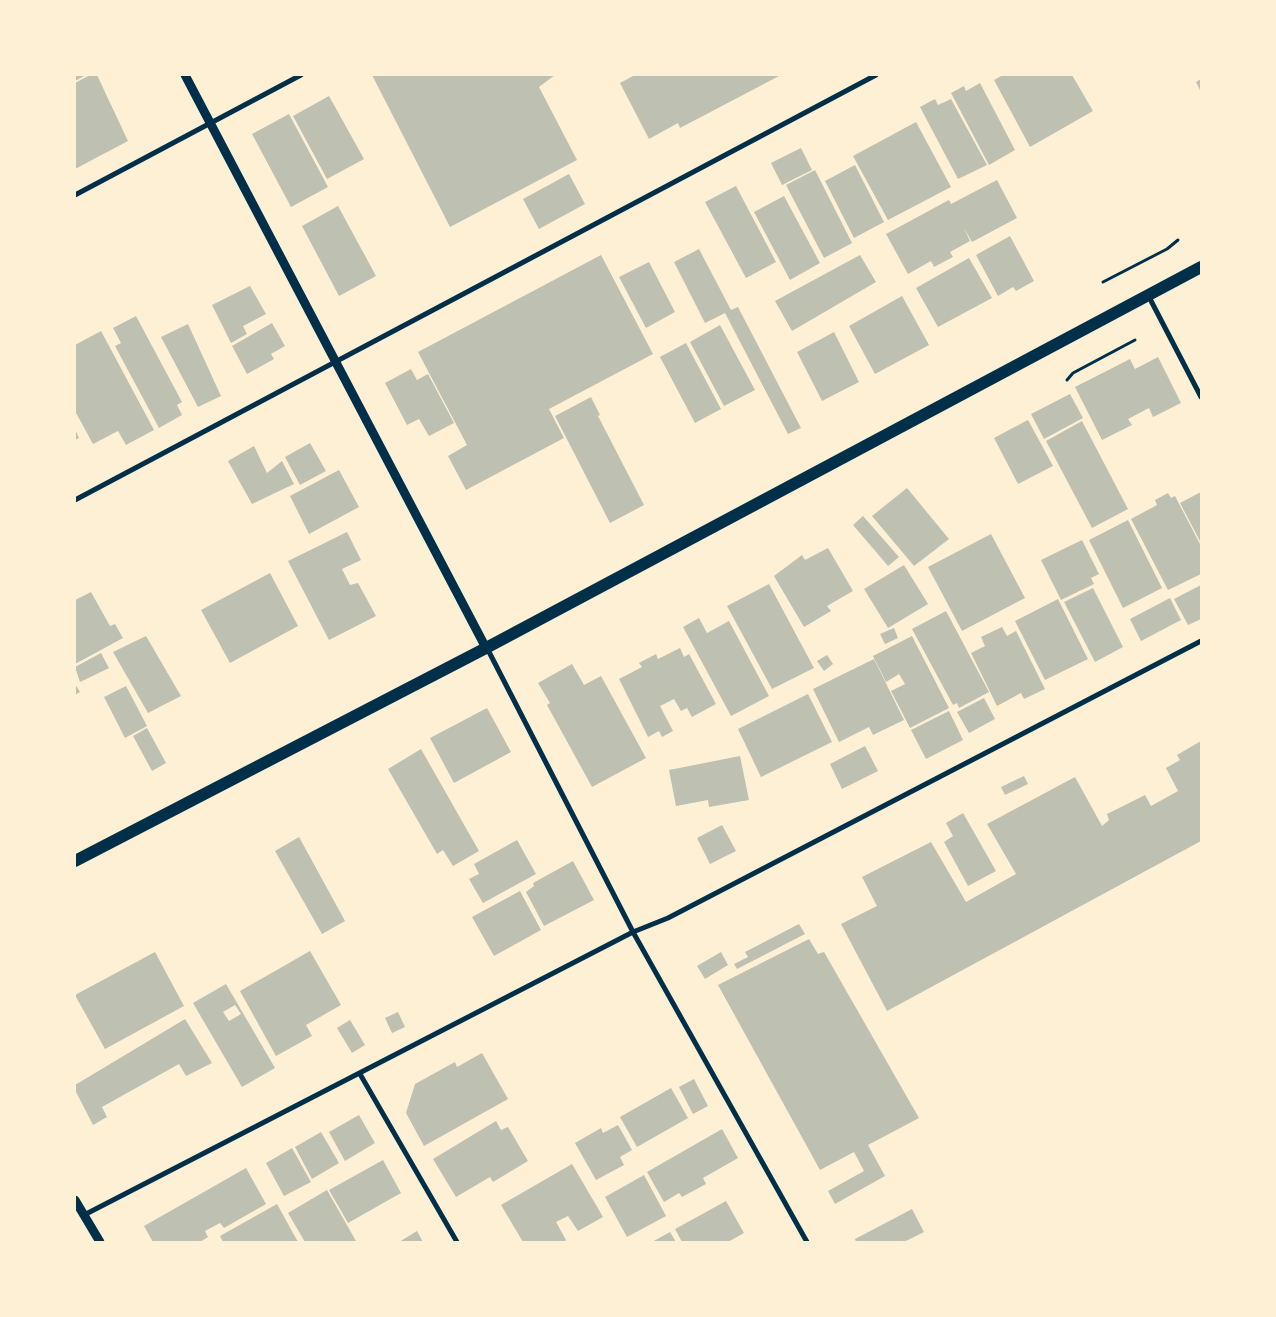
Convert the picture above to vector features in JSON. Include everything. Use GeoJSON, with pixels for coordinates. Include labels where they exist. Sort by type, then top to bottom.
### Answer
{"type":"FeatureCollection","features":[{"type":"Feature","properties":{"kind":"main road"},"geometry":{"type":"LineString","coordinates":[[75,861],[486,648],[1201,267]]}},
{"type":"Feature","properties":{"kind":"street"},"geometry":{"type":"LineString","coordinates":[[185,75],[634,932],[807,1242]]}},
{"type":"Feature","properties":{"kind":"street"},"geometry":{"type":"LineString","coordinates":[[75,195],[301,75]]}},
{"type":"Feature","properties":{"kind":"street"},"geometry":{"type":"LineString","coordinates":[[75,500],[876,75]]}},
{"type":"Feature","properties":{"kind":"street"},"geometry":{"type":"LineString","coordinates":[[1148,294],[1201,398]]}},
{"type":"Feature","properties":{"kind":"street"},"geometry":{"type":"LineString","coordinates":[[84,1215],[634,932],[668,918],[1201,641]]}},
{"type":"Feature","properties":{"kind":"street"},"geometry":{"type":"LineString","coordinates":[[360,1074],[457,1242]]}},
{"type":"Feature","properties":{"kind":"street"},"geometry":{"type":"LineString","coordinates":[[75,1200],[100,1242]]}},
{"type":"Feature","properties":{"kind":"path"},"geometry":{"type":"LineString","coordinates":[[1103,282],[1167,249],[1178,240]]}},
{"type":"Feature","properties":{"kind":"path"},"geometry":{"type":"LineString","coordinates":[[1067,380],[1073,373],[1135,340]]}},
{"type":"Feature","properties":{"kind":"building"},"geometry":{"type":"Polygon","coordinates":[[[75,75],[86,75],[75,81],[75,75]]]}},
{"type":"Feature","properties":{"kind":"building"},"geometry":{"type":"Polygon","coordinates":[[[90,75],[97,75],[128,141],[75,169],[75,83],[90,75]]]}},
{"type":"Feature","properties":{"kind":"building"},"geometry":{"type":"Polygon","coordinates":[[[372,75],[555,75],[539,87],[577,160],[450,227],[372,75]]]}},
{"type":"Feature","properties":{"kind":"building"},"geometry":{"type":"Polygon","coordinates":[[[635,75],[781,75],[680,128],[678,123],[649,139],[620,83],[635,75]]]}},
{"type":"Feature","properties":{"kind":"building"},"geometry":{"type":"Polygon","coordinates":[[[1003,75],[1072,75],[1093,111],[1030,147],[994,80],[1003,75]]]}},
{"type":"Feature","properties":{"kind":"building"},"geometry":{"type":"Polygon","coordinates":[[[1201,79],[1201,92],[1196,82],[1201,79]]]}},
{"type":"Feature","properties":{"kind":"building"},"geometry":{"type":"Polygon","coordinates":[[[980,83],[1015,150],[989,165],[951,93],[964,86],[966,91],[980,83]]]}},
{"type":"Feature","properties":{"kind":"building"},"geometry":{"type":"Polygon","coordinates":[[[329,96],[364,159],[327,179],[293,116],[329,96]]]}},
{"type":"Feature","properties":{"kind":"building"},"geometry":{"type":"Polygon","coordinates":[[[935,99],[938,105],[951,99],[987,165],[958,179],[920,107],[935,99]]]}},
{"type":"Feature","properties":{"kind":"building"},"geometry":{"type":"Polygon","coordinates":[[[289,114],[328,187],[291,207],[252,134],[289,114]]]}},
{"type":"Feature","properties":{"kind":"building"},"geometry":{"type":"Polygon","coordinates":[[[916,122],[951,187],[888,220],[853,156],[916,122]]]}},
{"type":"Feature","properties":{"kind":"building"},"geometry":{"type":"Polygon","coordinates":[[[801,148],[812,170],[782,185],[771,163],[801,148]]]}},
{"type":"Feature","properties":{"kind":"building"},"geometry":{"type":"Polygon","coordinates":[[[855,165],[884,222],[854,238],[825,181],[855,165]]]}},
{"type":"Feature","properties":{"kind":"building"},"geometry":{"type":"Polygon","coordinates":[[[815,170],[852,243],[824,258],[786,185],[815,170]]]}},
{"type":"Feature","properties":{"kind":"building"},"geometry":{"type":"Polygon","coordinates":[[[569,174],[585,204],[539,229],[523,199],[569,174]]]}},
{"type":"Feature","properties":{"kind":"building"},"geometry":{"type":"Polygon","coordinates":[[[997,180],[1017,218],[972,242],[964,228],[970,241],[950,252],[953,257],[934,267],[931,261],[908,274],[886,234],[949,200],[951,204],[997,180]]]}},
{"type":"Feature","properties":{"kind":"building"},"geometry":{"type":"Polygon","coordinates":[[[736,186],[776,262],[746,278],[705,202],[736,186]]]}},
{"type":"Feature","properties":{"kind":"building"},"geometry":{"type":"Polygon","coordinates":[[[784,196],[820,263],[790,280],[754,212],[784,196]]]}},
{"type":"Feature","properties":{"kind":"building"},"geometry":{"type":"Polygon","coordinates":[[[338,206],[376,276],[339,296],[302,226],[338,206]]]}},
{"type":"Feature","properties":{"kind":"building"},"geometry":{"type":"Polygon","coordinates":[[[1010,236],[1034,281],[1016,291],[1013,287],[998,296],[976,255],[1010,236]]]}},
{"type":"Feature","properties":{"kind":"building"},"geometry":{"type":"Polygon","coordinates":[[[699,249],[731,310],[738,307],[801,428],[788,434],[725,313],[705,323],[674,262],[699,249]]]}},
{"type":"Feature","properties":{"kind":"building"},"geometry":{"type":"Polygon","coordinates":[[[601,255],[653,354],[549,409],[564,438],[466,490],[448,456],[467,445],[418,352],[601,255]]]}},
{"type":"Feature","properties":{"kind":"building"},"geometry":{"type":"Polygon","coordinates":[[[860,255],[876,282],[792,331],[775,301],[860,255]]]}},
{"type":"Feature","properties":{"kind":"building"},"geometry":{"type":"Polygon","coordinates":[[[969,258],[992,298],[938,327],[916,288],[969,258]]]}},
{"type":"Feature","properties":{"kind":"building"},"geometry":{"type":"Polygon","coordinates":[[[649,262],[675,312],[646,328],[619,277],[649,262]]]}},
{"type":"Feature","properties":{"kind":"building"},"geometry":{"type":"Polygon","coordinates":[[[250,286],[266,314],[243,326],[247,334],[231,343],[212,305],[250,286]]]}},
{"type":"Feature","properties":{"kind":"building"},"geometry":{"type":"Polygon","coordinates":[[[902,296],[929,345],[875,374],[849,326],[902,296]]]}},
{"type":"Feature","properties":{"kind":"building"},"geometry":{"type":"Polygon","coordinates":[[[136,316],[182,402],[177,405],[182,415],[159,428],[115,346],[121,343],[113,328],[136,316]]]}},
{"type":"Feature","properties":{"kind":"building"},"geometry":{"type":"Polygon","coordinates":[[[272,323],[285,346],[271,354],[274,359],[247,374],[232,346],[272,323]]]}},
{"type":"Feature","properties":{"kind":"building"},"geometry":{"type":"Polygon","coordinates":[[[188,324],[221,396],[198,407],[161,337],[188,324]]]}},
{"type":"Feature","properties":{"kind":"building"},"geometry":{"type":"Polygon","coordinates":[[[720,325],[755,390],[724,406],[690,342],[720,325]]]}},
{"type":"Feature","properties":{"kind":"building"},"geometry":{"type":"Polygon","coordinates":[[[101,331],[154,430],[126,445],[118,431],[93,444],[75,411],[75,345],[101,331]]]}},
{"type":"Feature","properties":{"kind":"building"},"geometry":{"type":"Polygon","coordinates":[[[834,332],[859,382],[822,401],[797,352],[834,332]]]}},
{"type":"Feature","properties":{"kind":"building"},"geometry":{"type":"Polygon","coordinates":[[[686,343],[721,409],[695,423],[660,357],[686,343]]]}},
{"type":"Feature","properties":{"kind":"building"},"geometry":{"type":"Polygon","coordinates":[[[1158,357],[1181,403],[1153,417],[1149,408],[1128,419],[1132,425],[1102,440],[1075,387],[1130,359],[1135,369],[1158,357]]]}},
{"type":"Feature","properties":{"kind":"building"},"geometry":{"type":"Polygon","coordinates":[[[411,369],[417,380],[428,374],[454,423],[429,436],[419,419],[407,425],[385,383],[411,369]]]}},
{"type":"Feature","properties":{"kind":"building"},"geometry":{"type":"Polygon","coordinates":[[[1070,394],[1083,418],[1044,439],[1031,414],[1070,394]]]}},
{"type":"Feature","properties":{"kind":"building"},"geometry":{"type":"Polygon","coordinates":[[[591,397],[600,415],[598,416],[644,505],[610,523],[555,416],[591,397]]]}},
{"type":"Feature","properties":{"kind":"building"},"geometry":{"type":"Polygon","coordinates":[[[1028,420],[1053,466],[1018,484],[994,438],[1028,420]]]}},
{"type":"Feature","properties":{"kind":"building"},"geometry":{"type":"Polygon","coordinates":[[[1082,421],[1128,509],[1092,528],[1046,441],[1082,421]]]}},
{"type":"Feature","properties":{"kind":"building"},"geometry":{"type":"Polygon","coordinates":[[[75,429],[79,438],[75,440],[75,429]]]}},
{"type":"Feature","properties":{"kind":"building"},"geometry":{"type":"Polygon","coordinates":[[[310,443],[326,471],[300,485],[285,457],[310,443]]]}},
{"type":"Feature","properties":{"kind":"building"},"geometry":{"type":"Polygon","coordinates":[[[254,446],[267,473],[282,461],[294,484],[252,504],[228,461],[254,446]]]}},
{"type":"Feature","properties":{"kind":"building"},"geometry":{"type":"Polygon","coordinates":[[[339,470],[359,507],[309,534],[290,496],[339,470]]]}},
{"type":"Feature","properties":{"kind":"building"},"geometry":{"type":"Polygon","coordinates":[[[907,488],[949,539],[914,566],[872,516],[907,488]]]}},
{"type":"Feature","properties":{"kind":"building"},"geometry":{"type":"Polygon","coordinates":[[[1201,492],[1201,543],[1180,503],[1201,492]]]}},
{"type":"Feature","properties":{"kind":"building"},"geometry":{"type":"Polygon","coordinates":[[[1168,493],[1171,498],[1175,496],[1201,546],[1201,574],[1168,590],[1131,519],[1157,505],[1155,500],[1168,493]]]}},
{"type":"Feature","properties":{"kind":"building"},"geometry":{"type":"Polygon","coordinates":[[[863,516],[899,557],[888,566],[853,525],[863,516]]]}},
{"type":"Feature","properties":{"kind":"building"},"geometry":{"type":"Polygon","coordinates":[[[1128,520],[1162,588],[1123,608],[1089,540],[1128,520]]]}},
{"type":"Feature","properties":{"kind":"building"},"geometry":{"type":"Polygon","coordinates":[[[347,532],[361,560],[342,569],[350,585],[358,583],[376,616],[329,640],[288,561],[347,532]]]}},
{"type":"Feature","properties":{"kind":"building"},"geometry":{"type":"Polygon","coordinates":[[[991,534],[1025,598],[962,631],[928,567],[991,534]]]}},
{"type":"Feature","properties":{"kind":"building"},"geometry":{"type":"Polygon","coordinates":[[[1082,540],[1099,574],[1091,578],[1094,584],[1061,600],[1041,560],[1082,540]]]}},
{"type":"Feature","properties":{"kind":"building"},"geometry":{"type":"Polygon","coordinates":[[[828,548],[853,591],[827,606],[831,611],[804,627],[774,576],[802,555],[805,560],[828,548]]]}},
{"type":"Feature","properties":{"kind":"building"},"geometry":{"type":"Polygon","coordinates":[[[904,565],[928,604],[888,628],[864,589],[904,565]]]}},
{"type":"Feature","properties":{"kind":"building"},"geometry":{"type":"Polygon","coordinates":[[[270,573],[298,626],[230,663],[201,610],[270,573]]]}},
{"type":"Feature","properties":{"kind":"building"},"geometry":{"type":"Polygon","coordinates":[[[769,584],[814,668],[772,689],[727,606],[769,584]]]}},
{"type":"Feature","properties":{"kind":"building"},"geometry":{"type":"Polygon","coordinates":[[[1201,585],[1201,619],[1188,625],[1174,599],[1201,585]]]}},
{"type":"Feature","properties":{"kind":"building"},"geometry":{"type":"Polygon","coordinates":[[[1093,588],[1123,647],[1095,662],[1064,602],[1093,588]]]}},
{"type":"Feature","properties":{"kind":"building"},"geometry":{"type":"Polygon","coordinates":[[[91,592],[110,626],[115,624],[123,638],[75,664],[75,600],[91,592]]]}},
{"type":"Feature","properties":{"kind":"building"},"geometry":{"type":"Polygon","coordinates":[[[1170,598],[1181,620],[1141,641],[1130,619],[1170,598]]]}},
{"type":"Feature","properties":{"kind":"building"},"geometry":{"type":"Polygon","coordinates":[[[1058,599],[1088,659],[1045,680],[1015,621],[1058,599]]]}},
{"type":"Feature","properties":{"kind":"building"},"geometry":{"type":"Polygon","coordinates":[[[946,611],[989,692],[959,708],[957,703],[953,705],[912,629],[946,611]]]}},
{"type":"Feature","properties":{"kind":"building"},"geometry":{"type":"Polygon","coordinates":[[[699,618],[707,633],[729,621],[769,696],[731,716],[683,627],[699,618]]]}},
{"type":"Feature","properties":{"kind":"building"},"geometry":{"type":"Polygon","coordinates":[[[1002,627],[1007,636],[1016,631],[1045,689],[1024,699],[1021,693],[997,706],[971,653],[985,646],[981,637],[1002,627]]]}},
{"type":"Feature","properties":{"kind":"building"},"geometry":{"type":"Polygon","coordinates":[[[894,628],[898,638],[885,644],[880,634],[894,628]]]}},
{"type":"Feature","properties":{"kind":"building"},"geometry":{"type":"Polygon","coordinates":[[[146,636],[181,696],[148,713],[113,652],[146,636]]]}},
{"type":"Feature","properties":{"kind":"building"},"geometry":{"type":"Polygon","coordinates":[[[912,636],[949,708],[910,728],[891,691],[905,684],[899,674],[886,682],[873,656],[912,636]]]}},
{"type":"Feature","properties":{"kind":"building"},"geometry":{"type":"Polygon","coordinates":[[[680,648],[684,657],[689,654],[716,704],[692,717],[687,708],[681,711],[674,699],[660,706],[673,731],[662,737],[659,731],[648,737],[619,679],[642,667],[639,663],[656,654],[658,659],[680,648]]]}},
{"type":"Feature","properties":{"kind":"building"},"geometry":{"type":"Polygon","coordinates":[[[101,653],[109,668],[80,682],[75,667],[101,653]]]}},
{"type":"Feature","properties":{"kind":"building"},"geometry":{"type":"Polygon","coordinates":[[[827,655],[833,664],[824,671],[817,661],[827,655]]]}},
{"type":"Feature","properties":{"kind":"building"},"geometry":{"type":"Polygon","coordinates":[[[874,659],[904,720],[873,735],[869,727],[839,742],[813,689],[874,659]]]}},
{"type":"Feature","properties":{"kind":"building"},"geometry":{"type":"Polygon","coordinates":[[[572,664],[584,685],[601,676],[646,758],[592,787],[547,705],[550,703],[538,683],[572,664]]]}},
{"type":"Feature","properties":{"kind":"building"},"geometry":{"type":"Polygon","coordinates":[[[75,684],[80,692],[75,695],[75,684]]]}},
{"type":"Feature","properties":{"kind":"building"},"geometry":{"type":"Polygon","coordinates":[[[126,686],[147,726],[125,738],[104,697],[126,686]]]}},
{"type":"Feature","properties":{"kind":"building"},"geometry":{"type":"Polygon","coordinates":[[[808,694],[832,742],[761,777],[738,729],[808,694]]]}},
{"type":"Feature","properties":{"kind":"building"},"geometry":{"type":"Polygon","coordinates":[[[984,698],[995,719],[969,733],[957,712],[984,698]]]}},
{"type":"Feature","properties":{"kind":"building"},"geometry":{"type":"Polygon","coordinates":[[[487,708],[511,752],[454,783],[430,738],[487,708]]]}},
{"type":"Feature","properties":{"kind":"building"},"geometry":{"type":"Polygon","coordinates":[[[949,711],[963,740],[926,759],[911,730],[949,711]]]}},
{"type":"Feature","properties":{"kind":"building"},"geometry":{"type":"Polygon","coordinates":[[[147,728],[166,763],[152,771],[133,736],[147,728]]]}},
{"type":"Feature","properties":{"kind":"building"},"geometry":{"type":"Polygon","coordinates":[[[1201,741],[1201,841],[887,1011],[841,924],[877,906],[862,877],[931,842],[966,902],[1016,874],[987,824],[1075,777],[1102,826],[1109,820],[1107,814],[1145,795],[1151,806],[1178,791],[1166,768],[1180,760],[1177,755],[1201,741]]]}},
{"type":"Feature","properties":{"kind":"building"},"geometry":{"type":"Polygon","coordinates":[[[865,746],[878,771],[842,789],[830,764],[865,746]]]}},
{"type":"Feature","properties":{"kind":"building"},"geometry":{"type":"Polygon","coordinates":[[[421,749],[479,851],[453,866],[443,850],[437,854],[388,769],[421,749]]]}},
{"type":"Feature","properties":{"kind":"building"},"geometry":{"type":"Polygon","coordinates":[[[740,756],[749,800],[709,807],[708,800],[676,806],[669,770],[740,756]]]}},
{"type":"Feature","properties":{"kind":"building"},"geometry":{"type":"Polygon","coordinates":[[[1024,776],[1028,784],[1005,795],[1001,787],[1024,776]]]}},
{"type":"Feature","properties":{"kind":"building"},"geometry":{"type":"Polygon","coordinates":[[[963,813],[996,871],[968,886],[944,842],[953,836],[946,823],[963,813]]]}},
{"type":"Feature","properties":{"kind":"building"},"geometry":{"type":"Polygon","coordinates":[[[722,825],[736,851],[710,864],[697,838],[722,825]]]}},
{"type":"Feature","properties":{"kind":"building"},"geometry":{"type":"Polygon","coordinates":[[[299,837],[345,921],[322,934],[275,851],[299,837]]]}},
{"type":"Feature","properties":{"kind":"building"},"geometry":{"type":"Polygon","coordinates":[[[517,840],[536,874],[483,903],[469,879],[479,874],[474,864],[517,840]]]}},
{"type":"Feature","properties":{"kind":"building"},"geometry":{"type":"Polygon","coordinates":[[[573,861],[594,900],[544,926],[526,892],[534,886],[533,883],[573,861]]]}},
{"type":"Feature","properties":{"kind":"building"},"geometry":{"type":"Polygon","coordinates":[[[520,891],[541,930],[494,956],[472,917],[520,891]]]}},
{"type":"Feature","properties":{"kind":"building"},"geometry":{"type":"Polygon","coordinates":[[[799,924],[805,934],[737,969],[734,964],[748,957],[745,952],[799,924]]]}},
{"type":"Feature","properties":{"kind":"building"},"geometry":{"type":"Polygon","coordinates":[[[809,939],[818,954],[824,952],[919,1118],[868,1145],[885,1176],[835,1204],[828,1191],[864,1171],[854,1152],[820,1170],[718,985],[809,939]]]}},
{"type":"Feature","properties":{"kind":"building"},"geometry":{"type":"Polygon","coordinates":[[[310,951],[341,1005],[306,1025],[312,1036],[276,1056],[240,991],[310,951]]]}},
{"type":"Feature","properties":{"kind":"building"},"geometry":{"type":"Polygon","coordinates":[[[155,952],[184,1006],[105,1049],[75,995],[155,952]]]}},
{"type":"Feature","properties":{"kind":"building"},"geometry":{"type":"Polygon","coordinates":[[[721,952],[728,965],[705,979],[697,966],[721,952]]]}},
{"type":"Feature","properties":{"kind":"building"},"geometry":{"type":"Polygon","coordinates":[[[226,984],[275,1068],[242,1087],[193,1003],[226,984]],[[235,1005],[223,1012],[229,1021],[241,1014],[235,1005]]]}},
{"type":"Feature","properties":{"kind":"building"},"geometry":{"type":"Polygon","coordinates":[[[398,1012],[405,1027],[392,1033],[385,1018],[398,1012]]]}},
{"type":"Feature","properties":{"kind":"building"},"geometry":{"type":"Polygon","coordinates":[[[185,1019],[212,1063],[186,1076],[179,1064],[102,1107],[107,1117],[93,1125],[75,1090],[75,1085],[185,1019]]]}},
{"type":"Feature","properties":{"kind":"building"},"geometry":{"type":"Polygon","coordinates":[[[350,1020],[365,1045],[352,1053],[337,1028],[350,1020]]]}},
{"type":"Feature","properties":{"kind":"building"},"geometry":{"type":"Polygon","coordinates":[[[482,1053],[508,1099],[424,1146],[406,1113],[415,1084],[455,1062],[457,1067],[482,1053]]]}},
{"type":"Feature","properties":{"kind":"building"},"geometry":{"type":"Polygon","coordinates":[[[694,1079],[708,1106],[693,1114],[679,1087],[694,1079]]]}},
{"type":"Feature","properties":{"kind":"building"},"geometry":{"type":"Polygon","coordinates":[[[671,1088],[688,1118],[637,1147],[620,1117],[671,1088]]]}},
{"type":"Feature","properties":{"kind":"building"},"geometry":{"type":"Polygon","coordinates":[[[359,1115],[375,1143],[345,1161],[329,1132],[359,1115]]]}},
{"type":"Feature","properties":{"kind":"building"},"geometry":{"type":"Polygon","coordinates":[[[496,1121],[501,1130],[508,1127],[528,1161],[493,1182],[490,1177],[456,1197],[433,1159],[496,1121]]]}},
{"type":"Feature","properties":{"kind":"building"},"geometry":{"type":"Polygon","coordinates":[[[618,1125],[632,1150],[620,1157],[624,1165],[596,1180],[575,1143],[601,1128],[603,1133],[618,1125]]]}},
{"type":"Feature","properties":{"kind":"building"},"geometry":{"type":"Polygon","coordinates":[[[722,1129],[738,1158],[703,1178],[706,1184],[682,1197],[679,1193],[664,1202],[647,1172],[722,1129]]]}},
{"type":"Feature","properties":{"kind":"building"},"geometry":{"type":"Polygon","coordinates":[[[321,1132],[339,1163],[312,1179],[295,1147],[321,1132]]]}},
{"type":"Feature","properties":{"kind":"building"},"geometry":{"type":"Polygon","coordinates":[[[292,1148],[311,1182],[284,1196],[266,1163],[292,1148]]]}},
{"type":"Feature","properties":{"kind":"building"},"geometry":{"type":"Polygon","coordinates":[[[383,1160],[401,1193],[348,1223],[329,1190],[383,1160]]]}},
{"type":"Feature","properties":{"kind":"building"},"geometry":{"type":"Polygon","coordinates":[[[572,1164],[603,1217],[578,1231],[568,1216],[556,1222],[566,1240],[564,1242],[523,1242],[501,1205],[572,1164]]]}},
{"type":"Feature","properties":{"kind":"building"},"geometry":{"type":"Polygon","coordinates":[[[246,1168],[266,1204],[224,1228],[220,1223],[205,1231],[208,1237],[200,1242],[153,1242],[144,1226],[246,1168]]]}},
{"type":"Feature","properties":{"kind":"building"},"geometry":{"type":"Polygon","coordinates":[[[644,1175],[666,1216],[627,1237],[605,1197],[644,1175]]]}},
{"type":"Feature","properties":{"kind":"building"},"geometry":{"type":"Polygon","coordinates":[[[327,1190],[356,1241],[305,1242],[288,1213],[327,1190]]]}},
{"type":"Feature","properties":{"kind":"building"},"geometry":{"type":"Polygon","coordinates":[[[726,1201],[744,1233],[728,1242],[682,1242],[675,1229],[726,1201]]]}},
{"type":"Feature","properties":{"kind":"building"},"geometry":{"type":"Polygon","coordinates":[[[277,1204],[298,1242],[223,1242],[220,1236],[277,1204]]]}},
{"type":"Feature","properties":{"kind":"building"},"geometry":{"type":"Polygon","coordinates":[[[912,1209],[924,1232],[904,1242],[856,1242],[855,1239],[912,1209]]]}},
{"type":"Feature","properties":{"kind":"building"},"geometry":{"type":"Polygon","coordinates":[[[417,1231],[423,1242],[399,1242],[417,1231]]]}},
{"type":"Feature","properties":{"kind":"building"},"geometry":{"type":"Polygon","coordinates":[[[670,1232],[676,1242],[652,1242],[670,1232]]]}}]}
